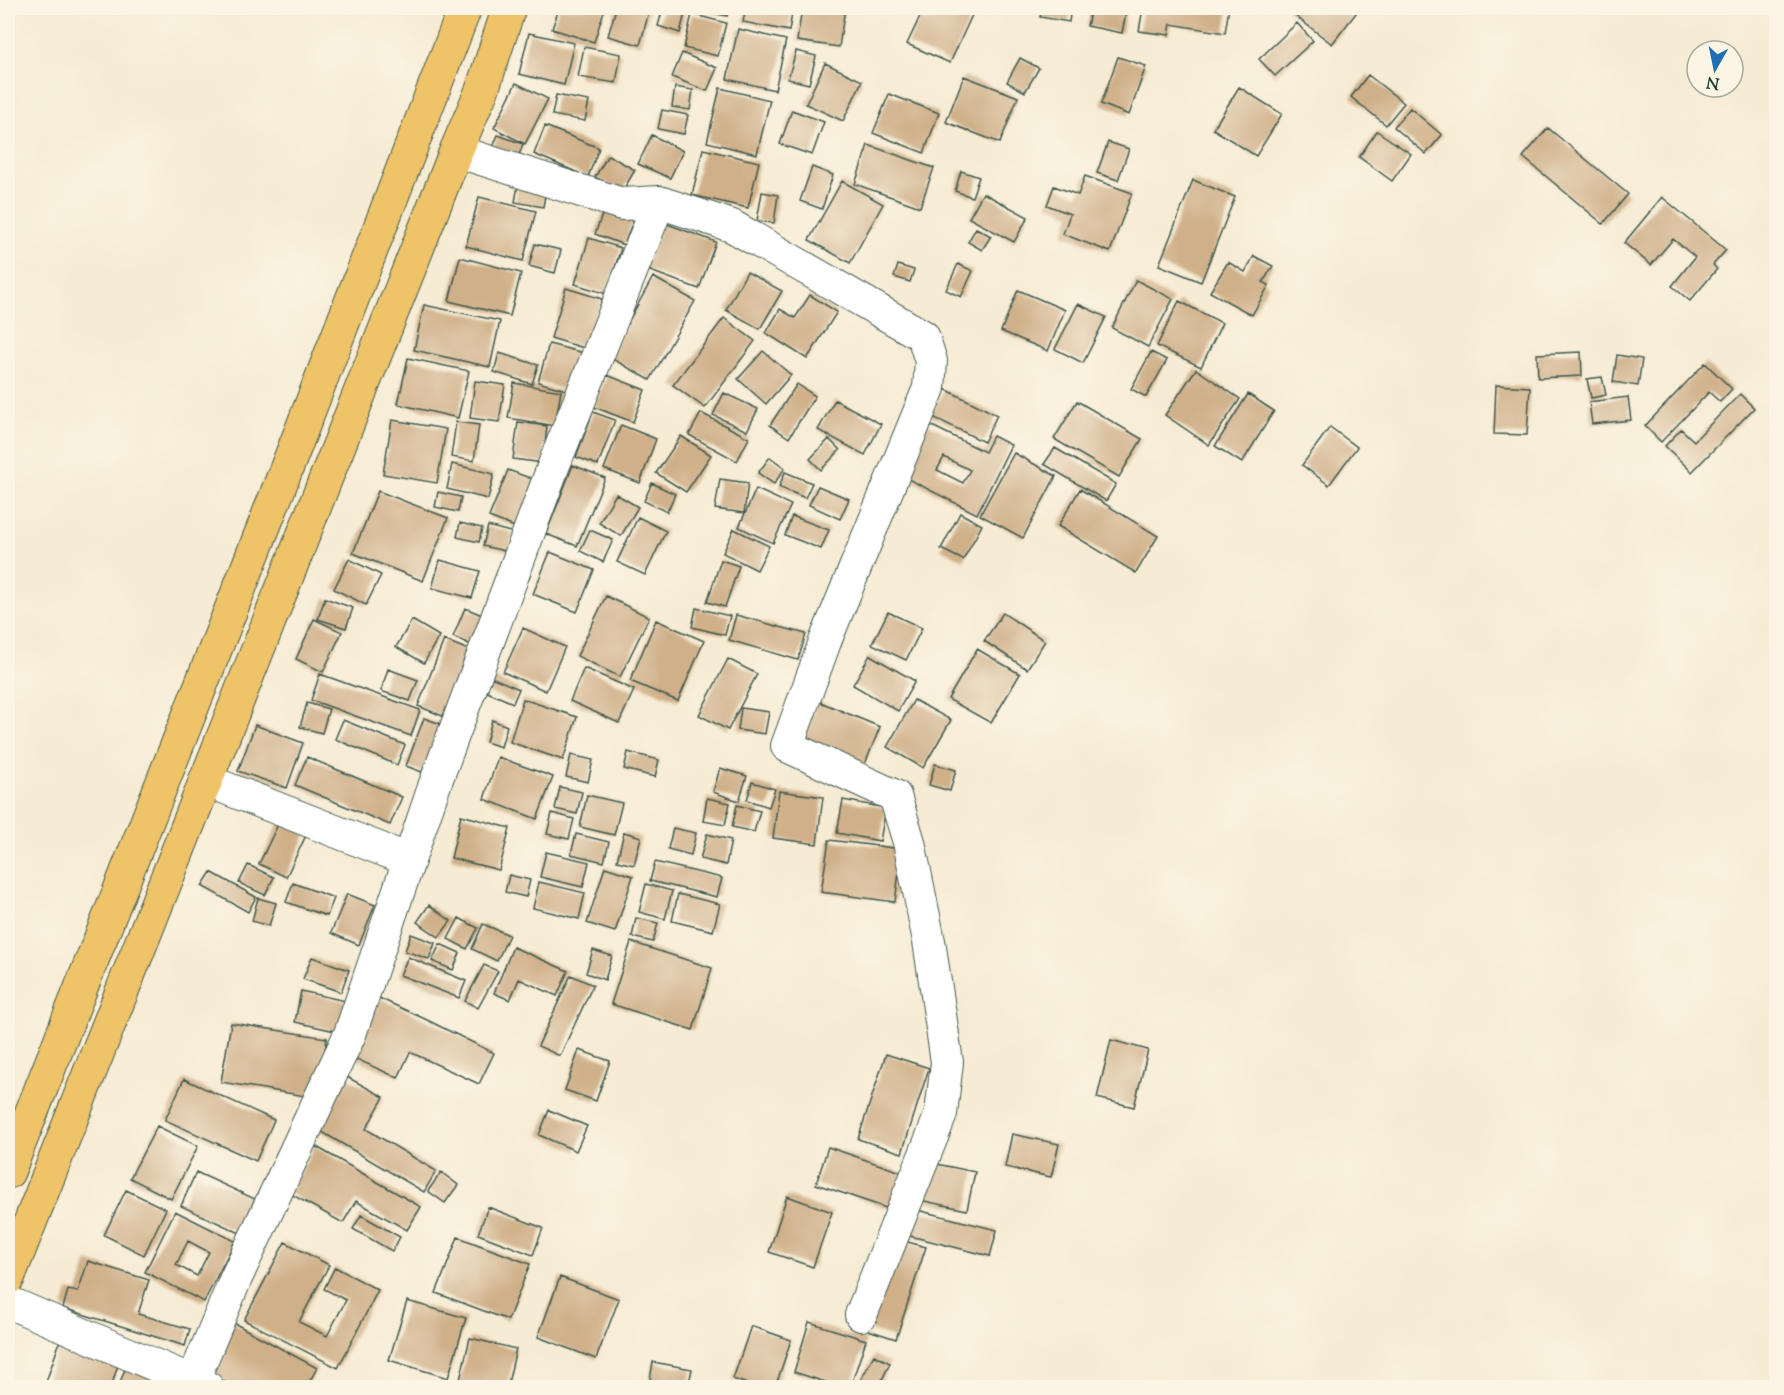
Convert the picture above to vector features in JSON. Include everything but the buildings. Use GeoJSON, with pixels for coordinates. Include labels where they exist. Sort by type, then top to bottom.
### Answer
{"type":"FeatureCollection","features":[{"type":"Feature","properties":{"kind":"highway"},"geometry":{"type":"LineString","coordinates":[[8,1172],[262,533],[465,8]]}},
{"type":"Feature","properties":{"kind":"highway"},"geometry":{"type":"LineString","coordinates":[[8,1278],[482,90],[509,8]]}},
{"type":"Feature","properties":{"kind":"street"},"geometry":{"type":"LineString","coordinates":[[456,151],[622,204],[659,202],[732,226],[923,336],[931,361],[928,388],[826,639],[787,746],[895,796],[909,842],[929,941],[947,1062],[941,1114],[861,1315]]}},
{"type":"Feature","properties":{"kind":"street"},"geometry":{"type":"LineString","coordinates":[[8,1302],[197,1385],[236,1278],[351,1034],[435,784],[555,462],[659,202]]}},
{"type":"Feature","properties":{"kind":"street"},"geometry":{"type":"LineString","coordinates":[[205,780],[409,860]]}}]}
